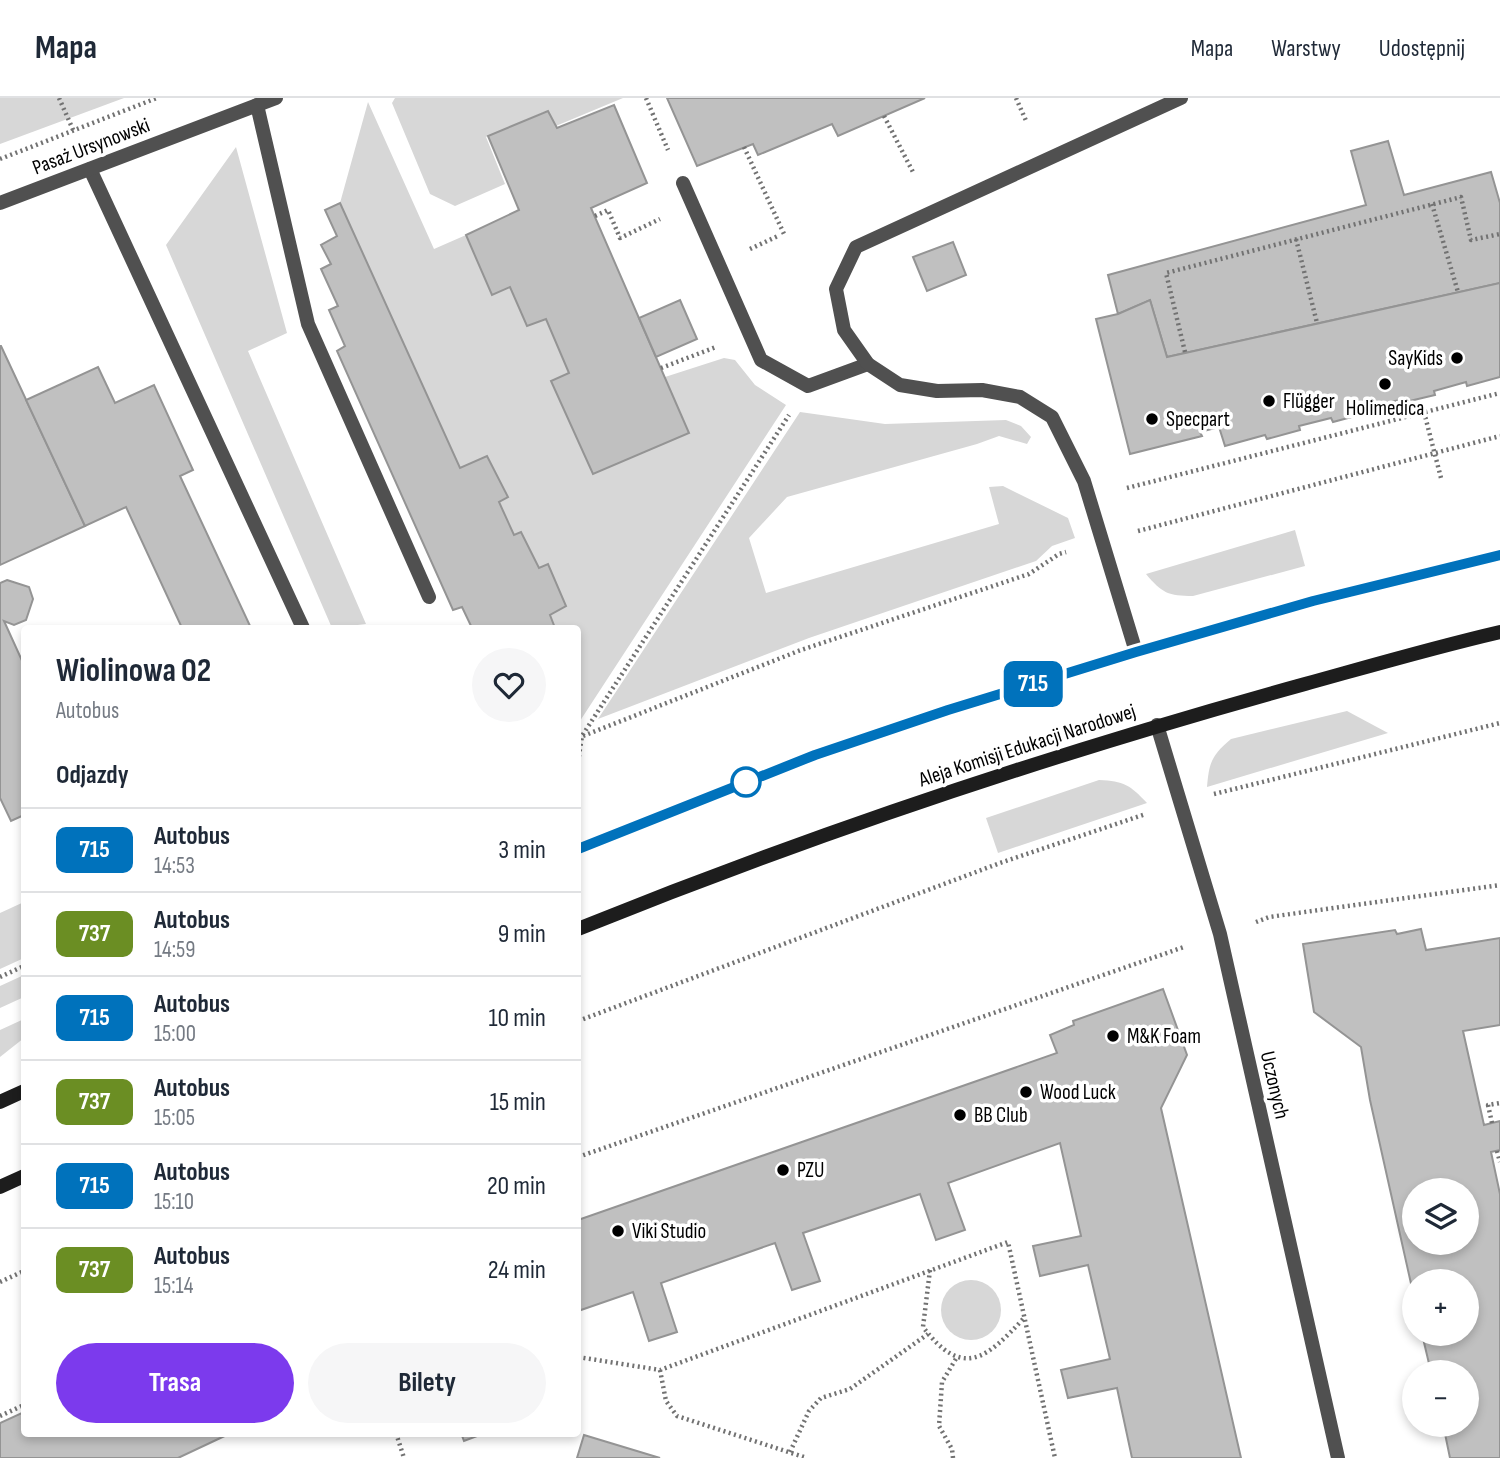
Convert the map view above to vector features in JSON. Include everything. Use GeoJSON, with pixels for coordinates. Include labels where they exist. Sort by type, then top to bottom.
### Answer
{"type":"FeatureCollection","features":[{"type":"Feature","properties":{"kind":"main road"},"geometry":{"type":"LineString","coordinates":[[581,848],[815,755],[948,710],[1313,601],[1500,555]]}},
{"type":"Feature","properties":{"kind":"main road","name":"Aleja Komisji Edukacji Narodowej"},"geometry":{"type":"LineString","coordinates":[[581,928],[893,810],[1020,767],[1157,724],[1500,632]]}},
{"type":"Feature","properties":{"kind":"main road"},"geometry":{"type":"LineString","coordinates":[[0,1102],[21,1092]]}},
{"type":"Feature","properties":{"kind":"main road"},"geometry":{"type":"LineString","coordinates":[[0,1187],[21,1177]]}},
{"type":"Feature","properties":{"kind":"street","name":"Pasaż Ursynowski"},"geometry":{"type":"LineString","coordinates":[[0,203],[276,98]]}},
{"type":"Feature","properties":{"kind":"street"},"geometry":{"type":"LineString","coordinates":[[1136,652],[1084,481],[1052,416],[1020,397],[982,390],[937,391],[900,385],[868,364],[844,330],[836,289],[856,247],[1181,98]]}},
{"type":"Feature","properties":{"kind":"street"},"geometry":{"type":"LineString","coordinates":[[257,105],[308,324],[429,597]]}},
{"type":"Feature","properties":{"kind":"street"},"geometry":{"type":"LineString","coordinates":[[90,169],[302,625]]}},
{"type":"Feature","properties":{"kind":"street"},"geometry":{"type":"LineString","coordinates":[[683,183],[761,360],[808,386],[868,364]]}},
{"type":"Feature","properties":{"kind":"street","name":"Uczonych"},"geometry":{"type":"LineString","coordinates":[[1157,724],[1220,934],[1338,1458]]}},
{"type":"Feature","properties":{"kind":"path"},"geometry":{"type":"LineString","coordinates":[[0,159],[158,98]]}},
{"type":"Feature","properties":{"kind":"path"},"geometry":{"type":"LineString","coordinates":[[646,98],[683,183]]}},
{"type":"Feature","properties":{"kind":"path"},"geometry":{"type":"LineString","coordinates":[[1016,98],[1027,123]]}},
{"type":"Feature","properties":{"kind":"path"},"geometry":{"type":"LineString","coordinates":[[884,116],[914,174]]}},
{"type":"Feature","properties":{"kind":"path"},"geometry":{"type":"LineString","coordinates":[[744,148],[781,235],[745,251]]}},
{"type":"Feature","properties":{"kind":"path"},"geometry":{"type":"LineString","coordinates":[[1185,352],[1166,273],[1461,197],[1471,240],[1500,233]]}},
{"type":"Feature","properties":{"kind":"path"},"geometry":{"type":"LineString","coordinates":[[1432,204],[1458,292]]}},
{"type":"Feature","properties":{"kind":"path"},"geometry":{"type":"LineString","coordinates":[[595,215],[608,209],[620,238]]}},
{"type":"Feature","properties":{"kind":"path"},"geometry":{"type":"LineString","coordinates":[[1296,239],[1317,323]]}},
{"type":"Feature","properties":{"kind":"path"},"geometry":{"type":"LineString","coordinates":[[661,368],[702,352]]}},
{"type":"Feature","properties":{"kind":"path"},"geometry":{"type":"LineString","coordinates":[[581,735],[808,386]]}},
{"type":"Feature","properties":{"kind":"path"},"geometry":{"type":"LineString","coordinates":[[1126,488],[1500,393]]}},
{"type":"Feature","properties":{"kind":"path"},"geometry":{"type":"LineString","coordinates":[[1424,412],[1441,478]]}},
{"type":"Feature","properties":{"kind":"path"},"geometry":{"type":"LineString","coordinates":[[1131,533],[1500,436]]}},
{"type":"Feature","properties":{"kind":"path"},"geometry":{"type":"LineString","coordinates":[[581,737],[801,650],[1029,574],[1059,554],[1068,552]]}},
{"type":"Feature","properties":{"kind":"path"},"geometry":{"type":"LineString","coordinates":[[581,1020],[1000,863],[1181,803],[1500,723]]}},
{"type":"Feature","properties":{"kind":"path"},"geometry":{"type":"LineString","coordinates":[[581,1156],[1269,917],[1500,885]]}},
{"type":"Feature","properties":{"kind":"path"},"geometry":{"type":"LineString","coordinates":[[0,977],[21,967]]}},
{"type":"Feature","properties":{"kind":"path"},"geometry":{"type":"LineString","coordinates":[[1492,1123],[1488,1105],[1500,1103]]}},
{"type":"Feature","properties":{"kind":"path"},"geometry":{"type":"LineString","coordinates":[[1497,1151],[1500,1162]]}},
{"type":"Feature","properties":{"kind":"path"},"geometry":{"type":"LineString","coordinates":[[581,1357],[660,1370],[1008,1242],[1055,1458]]}},
{"type":"Feature","properties":{"kind":"path"},"geometry":{"type":"LineString","coordinates":[[930,1270],[923,1327],[937,1346],[957,1357],[979,1358],[998,1346],[1024,1317]]}},
{"type":"Feature","properties":{"kind":"path"},"geometry":{"type":"LineString","coordinates":[[0,1282],[21,1272]]}},
{"type":"Feature","properties":{"kind":"path"},"geometry":{"type":"LineString","coordinates":[[790,1452],[809,1411],[821,1398],[850,1389],[928,1334]]}},
{"type":"Feature","properties":{"kind":"path"},"geometry":{"type":"LineString","coordinates":[[953,1458],[953,1449],[939,1426],[942,1381],[957,1357]]}},
{"type":"Feature","properties":{"kind":"path"},"geometry":{"type":"LineString","coordinates":[[660,1370],[666,1401],[677,1416],[807,1458]]}},
{"type":"Feature","properties":{"kind":"path"},"geometry":{"type":"LineString","coordinates":[[0,1416],[21,1406]]}},
{"type":"Feature","properties":{"kind":"path"},"geometry":{"type":"LineString","coordinates":[[397,1437],[404,1458]]}},
{"type":"Feature","properties":{"kind":"shaded area"},"geometry":{"type":"Polygon","coordinates":[[[0,98],[124,98],[0,144],[0,98]]]}},
{"type":"Feature","properties":{"kind":"shaded area"},"geometry":{"type":"Polygon","coordinates":[[[395,98],[623,98],[551,128],[544,112],[486,137],[505,184],[455,206],[430,194],[392,103],[395,98]]]}},
{"type":"Feature","properties":{"kind":"shaded area"},"geometry":{"type":"Polygon","coordinates":[[[368,102],[434,249],[466,235],[492,295],[510,287],[527,325],[546,319],[569,373],[552,381],[593,474],[689,433],[665,377],[724,358],[735,360],[755,385],[786,405],[581,719],[581,625],[554,625],[550,615],[566,606],[548,565],[539,568],[521,533],[514,535],[499,502],[507,497],[487,457],[460,468],[340,203],[368,102]]]}},
{"type":"Feature","properties":{"kind":"shaded area"},"geometry":{"type":"Polygon","coordinates":[[[236,147],[287,333],[248,351],[366,624],[331,625],[166,245],[236,147]]]}},
{"type":"Feature","properties":{"kind":"shaded area"},"geometry":{"type":"Polygon","coordinates":[[[800,412],[885,424],[1006,420],[1021,426],[1031,437],[1027,444],[999,436],[787,497],[749,538],[766,593],[999,524],[989,487],[1003,486],[1068,518],[1075,538],[1052,546],[1036,561],[809,638],[598,719],[800,412]]]}},
{"type":"Feature","properties":{"kind":"shaded area"},"geometry":{"type":"Polygon","coordinates":[[[1295,530],[1305,566],[1193,596],[1166,592],[1146,574],[1295,530]]]}},
{"type":"Feature","properties":{"kind":"shaded area"},"geometry":{"type":"Polygon","coordinates":[[[1347,711],[1388,733],[1207,787],[1213,760],[1231,739],[1347,711]]]}},
{"type":"Feature","properties":{"kind":"shaded area"},"geometry":{"type":"Polygon","coordinates":[[[1099,780],[1126,785],[1147,803],[998,853],[986,818],[1099,780]]]}},
{"type":"Feature","properties":{"kind":"shaded area"},"geometry":{"type":"Polygon","coordinates":[[[21,903],[21,959],[0,969],[0,913],[21,903]]]}},
{"type":"Feature","properties":{"kind":"shaded area"},"geometry":{"type":"Polygon","coordinates":[[[21,976],[21,998],[0,1008],[0,986],[21,976]]]}},
{"type":"Feature","properties":{"kind":"shaded area"},"geometry":{"type":"Polygon","coordinates":[[[21,1020],[21,1040],[0,1057],[0,1030],[21,1020]]]}},
{"type":"Feature","properties":{"kind":"shaded area"},"geometry":{"type":"Polygon","coordinates":[[[965,1280],[977,1280],[996,1293],[1001,1310],[999,1322],[988,1335],[977,1340],[965,1340],[946,1327],[941,1316],[941,1304],[954,1285],[965,1280]]]}},
{"type":"Feature","properties":{"kind":"building"},"geometry":{"type":"Polygon","coordinates":[[[667,98],[925,98],[838,136],[832,124],[758,155],[753,144],[697,166],[667,98]]]}},
{"type":"Feature","properties":{"kind":"building"},"geometry":{"type":"Polygon","coordinates":[[[614,105],[647,183],[591,208],[689,433],[593,474],[551,381],[569,373],[546,319],[527,326],[510,287],[492,295],[466,235],[519,210],[488,136],[548,111],[557,128],[614,105]]]}},
{"type":"Feature","properties":{"kind":"building"},"geometry":{"type":"Polygon","coordinates":[[[1388,141],[1404,195],[1491,172],[1500,203],[1500,283],[1167,357],[1150,300],[1118,314],[1108,275],[1366,205],[1351,151],[1388,141]]]}},
{"type":"Feature","properties":{"kind":"building"},"geometry":{"type":"Polygon","coordinates":[[[340,203],[460,468],[487,456],[508,497],[499,502],[514,535],[521,532],[539,568],[548,564],[566,606],[550,615],[554,625],[471,625],[462,607],[453,610],[337,351],[345,346],[329,310],[338,306],[321,269],[331,264],[321,245],[337,236],[325,210],[340,203]]]}},
{"type":"Feature","properties":{"kind":"building"},"geometry":{"type":"Polygon","coordinates":[[[953,242],[966,275],[927,291],[913,257],[953,242]]]}},
{"type":"Feature","properties":{"kind":"building"},"geometry":{"type":"Polygon","coordinates":[[[1500,283],[1500,377],[1467,386],[1466,382],[1434,391],[1435,395],[1401,403],[1400,400],[1368,407],[1370,412],[1333,422],[1331,418],[1299,426],[1300,430],[1267,439],[1265,435],[1225,446],[1219,427],[1200,432],[1202,436],[1130,454],[1096,319],[1118,314],[1150,300],[1167,357],[1500,283]]]}},
{"type":"Feature","properties":{"kind":"building"},"geometry":{"type":"Polygon","coordinates":[[[680,300],[697,339],[656,357],[639,318],[680,300]]]}},
{"type":"Feature","properties":{"kind":"building"},"geometry":{"type":"Polygon","coordinates":[[[0,346],[85,526],[0,565],[0,346]]]}},
{"type":"Feature","properties":{"kind":"building"},"geometry":{"type":"Polygon","coordinates":[[[98,367],[115,403],[154,385],[193,470],[180,476],[250,625],[181,625],[126,507],[85,526],[26,400],[98,367]]]}},
{"type":"Feature","properties":{"kind":"building"},"geometry":{"type":"Polygon","coordinates":[[[7,580],[29,587],[33,599],[26,620],[14,625],[4,621],[21,658],[21,816],[11,821],[0,798],[0,583],[7,580]]]}},
{"type":"Feature","properties":{"kind":"building"},"geometry":{"type":"Polygon","coordinates":[[[1421,929],[1426,950],[1500,938],[1500,1025],[1463,1031],[1484,1125],[1500,1121],[1500,1150],[1491,1152],[1500,1194],[1500,1458],[1450,1458],[1446,1437],[1479,1437],[1479,1360],[1428,1360],[1425,1346],[1479,1346],[1479,1269],[1408,1269],[1405,1255],[1479,1255],[1479,1178],[1402,1178],[1402,1243],[1361,1047],[1314,1012],[1303,944],[1395,930],[1397,934],[1421,929]]]}},
{"type":"Feature","properties":{"kind":"building"},"geometry":{"type":"Polygon","coordinates":[[[1163,989],[1187,1055],[1161,1108],[1241,1458],[1132,1458],[1117,1388],[1068,1398],[1061,1370],[1110,1359],[1088,1265],[1040,1276],[1033,1246],[1081,1236],[1060,1143],[948,1183],[965,1230],[936,1240],[920,1194],[803,1233],[820,1281],[792,1290],[775,1243],[661,1283],[677,1332],[649,1341],[633,1292],[581,1310],[581,1219],[1057,1053],[1050,1035],[1074,1025],[1073,1021],[1163,989]]]}},
{"type":"Feature","properties":{"kind":"building"},"geometry":{"type":"Polygon","coordinates":[[[21,1413],[21,1437],[223,1437],[178,1458],[0,1458],[0,1423],[21,1413]]]}},
{"type":"Feature","properties":{"kind":"building"},"geometry":{"type":"Polygon","coordinates":[[[584,1435],[660,1458],[577,1458],[584,1435]]]}},
{"type":"Feature","properties":{"kind":"bus line","name":"715"},"geometry":{"type":"LineString","coordinates":[[581,848],[815,755],[948,710],[1313,601],[1500,555]]}},
{"type":"Feature","properties":{"kind":"place","name":"SayKids"},"geometry":{"type":"Point","coordinates":[1457,358]}},
{"type":"Feature","properties":{"kind":"place","name":"Holimedica"},"geometry":{"type":"Point","coordinates":[1385,384]}},
{"type":"Feature","properties":{"kind":"place","name":"Flügger"},"geometry":{"type":"Point","coordinates":[1269,401]}},
{"type":"Feature","properties":{"kind":"place","name":"Specpart"},"geometry":{"type":"Point","coordinates":[1152,419]}},
{"type":"Feature","properties":{"kind":"place","name":"M&K Foam"},"geometry":{"type":"Point","coordinates":[1113,1036]}},
{"type":"Feature","properties":{"kind":"place","name":"Wood Luck"},"geometry":{"type":"Point","coordinates":[1026,1092]}},
{"type":"Feature","properties":{"kind":"place","name":"BB Club"},"geometry":{"type":"Point","coordinates":[960,1115]}},
{"type":"Feature","properties":{"kind":"place","name":"PZU"},"geometry":{"type":"Point","coordinates":[783,1170]}},
{"type":"Feature","properties":{"kind":"place","name":"Viki Studio"},"geometry":{"type":"Point","coordinates":[618,1231]}}]}
